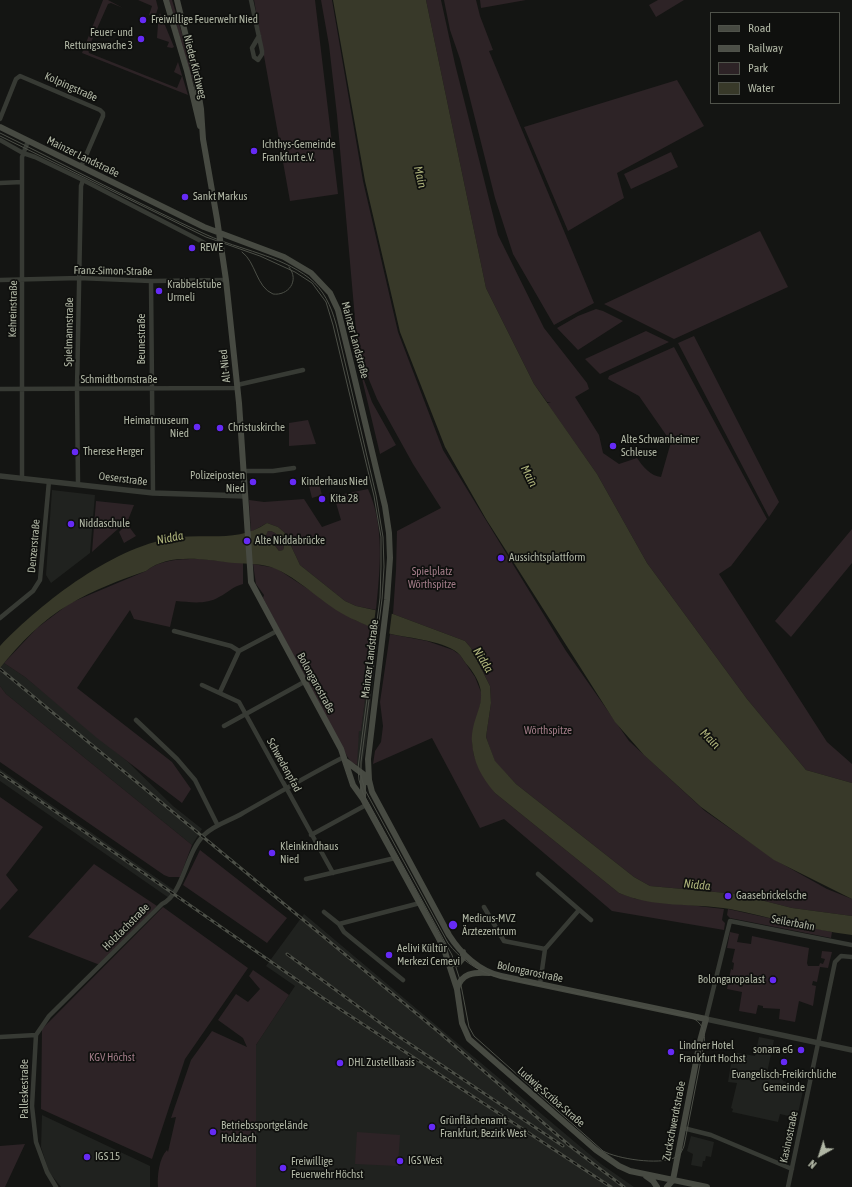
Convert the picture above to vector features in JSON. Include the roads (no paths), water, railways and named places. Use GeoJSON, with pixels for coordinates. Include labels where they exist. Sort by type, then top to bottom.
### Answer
{"type":"FeatureCollection","features":[{"type":"Feature","properties":{"kind":"main road","name":"Nieder Kirchweg"},"geometry":{"type":"LineString","coordinates":[[166,0],[187,71],[203,139],[220,234]]}},
{"type":"Feature","properties":{"kind":"main road","name":"Nieder Kirchweg"},"geometry":{"type":"LineString","coordinates":[[177,0],[195,73],[201,109],[203,139]]}},
{"type":"Feature","properties":{"kind":"main road","name":"Mainzer Landstraße"},"geometry":{"type":"LineString","coordinates":[[0,127],[220,234],[255,245],[297,263],[319,279],[335,302],[350,355],[385,506],[390,558],[387,600],[368,759]]}},
{"type":"Feature","properties":{"kind":"main road","name":"Alt-Nied"},"geometry":{"type":"LineString","coordinates":[[220,234],[237,386],[245,499]]}},
{"type":"Feature","properties":{"kind":"main road","name":"Bolongarostraße"},"geometry":{"type":"LineString","coordinates":[[245,499],[250,577],[253,587],[345,759],[353,785],[365,802],[443,946],[457,989]]}},
{"type":"Feature","properties":{"kind":"main road"},"geometry":{"type":"LineString","coordinates":[[345,759],[356,770],[363,774],[372,792]]}},
{"type":"Feature","properties":{"kind":"main road","name":"Bolongarostraße"},"geometry":{"type":"LineString","coordinates":[[365,802],[363,774],[368,759]]}},
{"type":"Feature","properties":{"kind":"main road","name":"Bolongarostraße"},"geometry":{"type":"LineString","coordinates":[[368,759],[369,780],[372,792],[449,935],[463,952],[477,965],[490,973],[706,1019]]}},
{"type":"Feature","properties":{"kind":"main road"},"geometry":{"type":"LineString","coordinates":[[350,773],[356,770]]}},
{"type":"Feature","properties":{"kind":"main road"},"geometry":{"type":"LineString","coordinates":[[449,961],[453,964],[458,964],[463,958],[463,952]]}},
{"type":"Feature","properties":{"kind":"main road"},"geometry":{"type":"LineString","coordinates":[[457,989],[460,980],[466,974],[490,973]]}},
{"type":"Feature","properties":{"kind":"main road","name":"Ludwig-Scriba-Straße"},"geometry":{"type":"LineString","coordinates":[[457,989],[464,1029],[475,1044],[601,1154],[624,1168],[643,1174],[707,1187]]}},
{"type":"Feature","properties":{"kind":"main road","name":"Zuckschwerdtstraße"},"geometry":{"type":"LineString","coordinates":[[672,1180],[700,1041],[706,1019]]}},
{"type":"Feature","properties":{"kind":"main road"},"geometry":{"type":"LineString","coordinates":[[643,1174],[653,1181],[657,1187]]}},
{"type":"Feature","properties":{"kind":"main road"},"geometry":{"type":"LineString","coordinates":[[667,1187],[672,1180]]}},
{"type":"Feature","properties":{"kind":"street"},"geometry":{"type":"LineString","coordinates":[[251,0],[259,36]]}},
{"type":"Feature","properties":{"kind":"street","name":"Kolpingstraße"},"geometry":{"type":"LineString","coordinates":[[0,119],[16,79],[20,76],[103,113],[81,167]]}},
{"type":"Feature","properties":{"kind":"street","name":"Mainzer Landstraße"},"geometry":{"type":"LineString","coordinates":[[0,140],[23,153],[83,180],[198,240],[221,247]]}},
{"type":"Feature","properties":{"kind":"street","name":"Kehreinstraße"},"geometry":{"type":"LineString","coordinates":[[22,479],[22,182],[23,153],[28,141]]}},
{"type":"Feature","properties":{"kind":"street","name":"Spielmannstraße"},"geometry":{"type":"LineString","coordinates":[[78,484],[77,388],[81,186],[83,180]]}},
{"type":"Feature","properties":{"kind":"street"},"geometry":{"type":"LineString","coordinates":[[0,182],[22,182]]}},
{"type":"Feature","properties":{"kind":"street","name":"Franz-Simon-Straße"},"geometry":{"type":"LineString","coordinates":[[0,280],[79,278],[151,281],[226,280]]}},
{"type":"Feature","properties":{"kind":"street","name":"Beunestraße"},"geometry":{"type":"LineString","coordinates":[[151,281],[153,493]]}},
{"type":"Feature","properties":{"kind":"street","name":"Schmidtbornstraße"},"geometry":{"type":"LineString","coordinates":[[0,389],[151,389],[237,386],[303,370]]}},
{"type":"Feature","properties":{"kind":"street"},"geometry":{"type":"LineString","coordinates":[[243,471],[273,471],[294,468]]}},
{"type":"Feature","properties":{"kind":"street","name":"Oeserstraße"},"geometry":{"type":"LineString","coordinates":[[0,476],[153,493],[245,499]]}},
{"type":"Feature","properties":{"kind":"street","name":"Denzerstraße"},"geometry":{"type":"LineString","coordinates":[[0,618],[32,591],[40,580],[49,481]]}},
{"type":"Feature","properties":{"kind":"street"},"geometry":{"type":"LineString","coordinates":[[174,631],[231,646],[239,651]]}},
{"type":"Feature","properties":{"kind":"street"},"geometry":{"type":"LineString","coordinates":[[220,692],[239,651],[277,631]]}},
{"type":"Feature","properties":{"kind":"street"},"geometry":{"type":"LineString","coordinates":[[224,726],[304,682]]}},
{"type":"Feature","properties":{"kind":"street","name":"Schwedenpfad"},"geometry":{"type":"LineString","coordinates":[[202,685],[239,702],[333,873]]}},
{"type":"Feature","properties":{"kind":"street"},"geometry":{"type":"LineString","coordinates":[[136,720],[177,759],[195,780],[217,824]]}},
{"type":"Feature","properties":{"kind":"street","name":"Holzlachstraße"},"geometry":{"type":"LineString","coordinates":[[36,1035],[49,1016],[162,904],[169,900],[175,891],[198,842],[217,824],[238,816],[287,788],[345,759]]}},
{"type":"Feature","properties":{"kind":"street"},"geometry":{"type":"LineString","coordinates":[[311,835],[365,802]]}},
{"type":"Feature","properties":{"kind":"street"},"geometry":{"type":"LineString","coordinates":[[306,879],[395,858]]}},
{"type":"Feature","properties":{"kind":"street"},"geometry":{"type":"LineString","coordinates":[[538,874],[591,920]]}},
{"type":"Feature","properties":{"kind":"street"},"geometry":{"type":"LineString","coordinates":[[339,924],[420,903]]}},
{"type":"Feature","properties":{"kind":"street"},"geometry":{"type":"LineString","coordinates":[[484,907],[504,941],[545,949]]}},
{"type":"Feature","properties":{"kind":"street"},"geometry":{"type":"LineString","coordinates":[[540,984],[545,949],[579,910]]}},
{"type":"Feature","properties":{"kind":"street"},"geometry":{"type":"LineString","coordinates":[[324,912],[339,924],[344,932],[403,980]]}},
{"type":"Feature","properties":{"kind":"street","name":"Seilerbahn"},"geometry":{"type":"LineString","coordinates":[[706,1019],[730,921],[852,945]]}},
{"type":"Feature","properties":{"kind":"street","name":"Kasinostraße"},"geometry":{"type":"LineString","coordinates":[[788,1187],[835,962],[841,956],[852,956]]}},
{"type":"Feature","properties":{"kind":"street","name":"Bolongarostraße"},"geometry":{"type":"LineString","coordinates":[[706,1019],[852,1050]]}},
{"type":"Feature","properties":{"kind":"street"},"geometry":{"type":"LineString","coordinates":[[0,1037],[36,1035]]}},
{"type":"Feature","properties":{"kind":"street","name":"Palleskestraße"},"geometry":{"type":"LineString","coordinates":[[36,1035],[32,1106],[36,1142],[47,1172],[56,1187]]}},
{"type":"Feature","properties":{"kind":"street"},"geometry":{"type":"LineString","coordinates":[[683,1128],[711,1135],[792,1169]]}},
{"type":"Feature","properties":{"kind":"water","name":"Main"},"geometry":{"type":"Polygon","coordinates":[[[333,0],[426,0],[486,288],[534,384],[597,474],[647,563],[747,699],[806,770],[852,783],[852,899],[774,860],[701,807],[644,755],[615,722],[486,519],[445,447],[400,332],[365,181],[333,0]]]}},
{"type":"Feature","properties":{"kind":"water"},"geometry":{"type":"Polygon","coordinates":[[[267,523],[278,527],[285,533],[300,565],[345,601],[356,606],[393,614],[465,641],[471,648],[490,686],[491,703],[486,737],[495,761],[516,784],[634,877],[650,886],[737,894],[792,908],[852,916],[852,935],[821,930],[730,909],[645,901],[619,893],[495,793],[486,782],[476,763],[472,742],[473,731],[480,705],[480,688],[477,678],[460,655],[447,646],[387,633],[374,629],[346,616],[287,574],[271,567],[200,559],[177,559],[166,561],[146,571],[87,594],[60,610],[32,633],[0,668],[0,646],[17,629],[58,594],[106,563],[130,551],[155,542],[190,536],[235,535],[257,529],[267,523]],[[268,531],[265,540],[273,543],[279,551],[283,550],[284,547],[280,538],[271,531],[268,531]]]}},
{"type":"Feature","properties":{"kind":"tram line"},"geometry":{"type":"LineString","coordinates":[[0,133],[129,198],[207,235],[285,264],[309,278],[323,293],[332,311],[336,324],[376,495],[383,537],[384,567],[382,599],[361,762],[361,776],[365,790],[448,943],[457,954],[468,963],[494,976],[687,1016],[696,1020],[702,1026],[704,1044],[684,1146],[681,1152],[674,1158],[648,1161],[628,1159],[603,1151],[474,1036],[469,1027],[460,980],[452,955],[363,793],[359,780],[358,768],[380,598],[381,537],[374,496],[333,325],[326,302],[312,283],[295,272],[260,256],[206,237],[0,136]]}},
{"type":"Feature","properties":{"kind":"tram line"},"geometry":{"type":"LineString","coordinates":[[242,252],[247,256],[263,286],[267,291],[273,294],[283,293],[291,286],[293,277],[289,267]]}},
{"type":"Feature","properties":{"kind":"railway"},"geometry":{"type":"LineString","coordinates":[[0,669],[440,1033],[570,1146],[624,1187]]}},
{"type":"Feature","properties":{"kind":"railway"},"geometry":{"type":"LineString","coordinates":[[0,773],[323,998],[611,1187]]}},
{"type":"Feature","properties":{"kind":"railway"},"geometry":{"type":"LineString","coordinates":[[287,954],[398,1036],[563,1146]]}},
{"type":"Feature","properties":{"kind":"place","name":"Freiwillige Feuerwehr Nied"},"geometry":{"type":"Point","coordinates":[143,20]}},
{"type":"Feature","properties":{"kind":"place","name":"Feuer- und Rettungswache 3"},"geometry":{"type":"Point","coordinates":[141,39]}},
{"type":"Feature","properties":{"kind":"place","name":"Ichthys-Gemeinde Frankfurt e.V."},"geometry":{"type":"Point","coordinates":[254,151]}},
{"type":"Feature","properties":{"kind":"place","name":"Sankt Markus"},"geometry":{"type":"Point","coordinates":[185,197]}},
{"type":"Feature","properties":{"kind":"place","name":"REWE"},"geometry":{"type":"Point","coordinates":[192,248]}},
{"type":"Feature","properties":{"kind":"place","name":"Krabbelstube Urmeli"},"geometry":{"type":"Point","coordinates":[159,291]}},
{"type":"Feature","properties":{"kind":"place","name":"Heimatmuseum Nied"},"geometry":{"type":"Point","coordinates":[197,427]}},
{"type":"Feature","properties":{"kind":"place","name":"Christuskirche"},"geometry":{"type":"Point","coordinates":[220,428]}},
{"type":"Feature","properties":{"kind":"place","name":"Alte Schwanheimer Schleuse"},"geometry":{"type":"Point","coordinates":[613,446]}},
{"type":"Feature","properties":{"kind":"place","name":"Therese Herger"},"geometry":{"type":"Point","coordinates":[75,452]}},
{"type":"Feature","properties":{"kind":"place","name":"Polizeiposten Nied"},"geometry":{"type":"Point","coordinates":[253,482]}},
{"type":"Feature","properties":{"kind":"place","name":"Kinderhaus Nied"},"geometry":{"type":"Point","coordinates":[293,482]}},
{"type":"Feature","properties":{"kind":"place","name":"Kita 28"},"geometry":{"type":"Point","coordinates":[322,499]}},
{"type":"Feature","properties":{"kind":"place","name":"Niddaschule"},"geometry":{"type":"Point","coordinates":[71,524]}},
{"type":"Feature","properties":{"kind":"place","name":"Alte Niddabrücke"},"geometry":{"type":"Point","coordinates":[247,541]}},
{"type":"Feature","properties":{"kind":"place","name":"Aussichtsplattform"},"geometry":{"type":"Point","coordinates":[501,558]}},
{"type":"Feature","properties":{"kind":"place","name":"Kleinkindhaus Nied"},"geometry":{"type":"Point","coordinates":[272,853]}},
{"type":"Feature","properties":{"kind":"place","name":"Gaasebrickelsche"},"geometry":{"type":"Point","coordinates":[728,896]}},
{"type":"Feature","properties":{"kind":"place","name":"Medicus-MVZ Ärztezentrum"},"geometry":{"type":"Point","coordinates":[453,925]}},
{"type":"Feature","properties":{"kind":"place","name":"Aelivi Kültür Merkezi Cemevi"},"geometry":{"type":"Point","coordinates":[389,955]}},
{"type":"Feature","properties":{"kind":"place","name":"Bolongaropalast"},"geometry":{"type":"Point","coordinates":[773,980]}},
{"type":"Feature","properties":{"kind":"place","name":"sonara eG"},"geometry":{"type":"Point","coordinates":[801,1050]}},
{"type":"Feature","properties":{"kind":"place","name":"Lindner Hotel Frankfurt Hochst"},"geometry":{"type":"Point","coordinates":[671,1052]}},
{"type":"Feature","properties":{"kind":"place","name":"Evangelisch-Freikirchliche Gemeinde"},"geometry":{"type":"Point","coordinates":[784,1062]}},
{"type":"Feature","properties":{"kind":"place","name":"DHL Zustellbasis"},"geometry":{"type":"Point","coordinates":[340,1063]}},
{"type":"Feature","properties":{"kind":"place","name":"Grünflächenamt Frankfurt, Bezirk West"},"geometry":{"type":"Point","coordinates":[432,1127]}},
{"type":"Feature","properties":{"kind":"place","name":"Betriebssportgelände Holzlach"},"geometry":{"type":"Point","coordinates":[213,1132]}},
{"type":"Feature","properties":{"kind":"place","name":"IGS 15"},"geometry":{"type":"Point","coordinates":[87,1157]}},
{"type":"Feature","properties":{"kind":"place","name":"IGS West"},"geometry":{"type":"Point","coordinates":[400,1161]}},
{"type":"Feature","properties":{"kind":"place","name":"Freiwillige Feuerwehr Höchst"},"geometry":{"type":"Point","coordinates":[283,1168]}},
{"type":"Feature","properties":{"kind":"water label","name":"Nidda"},"geometry":{"type":"Point","coordinates":[170,538]}},
{"type":"Feature","properties":{"kind":"water label","name":"Nidda"},"geometry":{"type":"Point","coordinates":[483,660]}},
{"type":"Feature","properties":{"kind":"water label","name":"Nidda"},"geometry":{"type":"Point","coordinates":[697,885]}},
{"type":"Feature","properties":{"kind":"park label","name":"Spielplatz Wörthspitze"},"geometry":{"type":"Point","coordinates":[432,578]}},
{"type":"Feature","properties":{"kind":"park label","name":"Wörthspitze"},"geometry":{"type":"Point","coordinates":[548,731]}},
{"type":"Feature","properties":{"kind":"park label","name":"KGV Höchst"},"geometry":{"type":"Point","coordinates":[112,1058]}}]}
